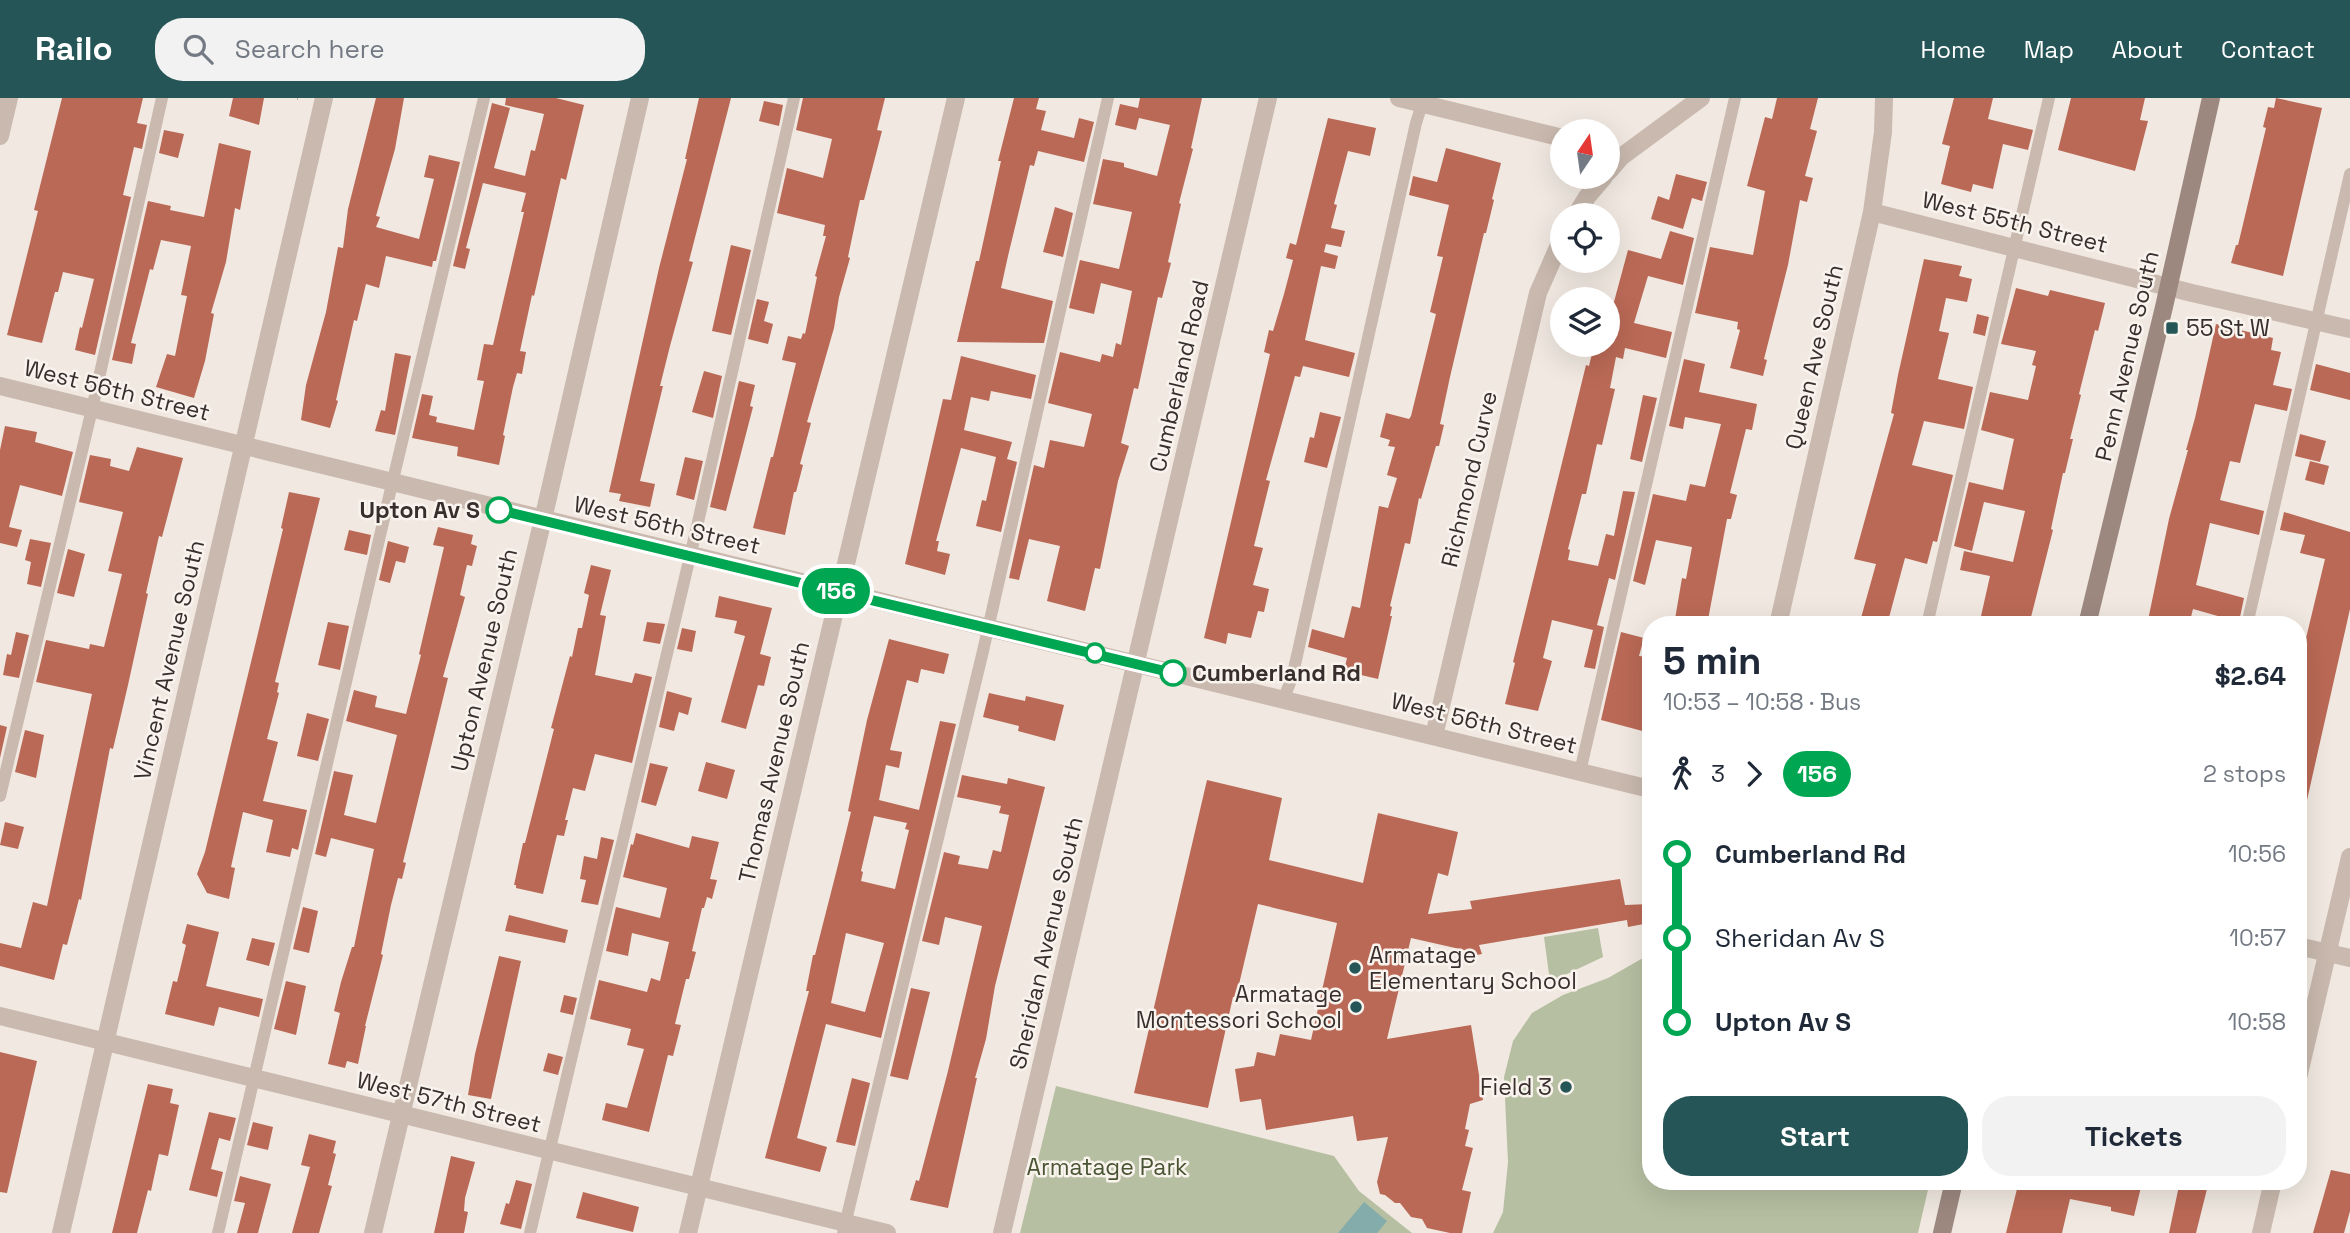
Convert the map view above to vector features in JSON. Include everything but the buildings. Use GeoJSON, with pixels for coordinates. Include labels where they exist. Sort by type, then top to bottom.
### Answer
{"type":"FeatureCollection","features":[{"type":"Feature","properties":{"kind":"main road","name":"Penn Avenue South"},"geometry":{"type":"LineString","coordinates":[[2089,616],[2169,286],[2211,98]]}},
{"type":"Feature","properties":{"kind":"main road"},"geometry":{"type":"LineString","coordinates":[[1942,1233],[1952,1190]]}},
{"type":"Feature","properties":{"kind":"street"},"geometry":{"type":"LineString","coordinates":[[0,136],[9,98]]}},
{"type":"Feature","properties":{"kind":"street","name":"Vincent Avenue South"},"geometry":{"type":"LineString","coordinates":[[61,1233],[324,98]]}},
{"type":"Feature","properties":{"kind":"street","name":"Upton Avenue South"},"geometry":{"type":"LineString","coordinates":[[373,1233],[640,98]]}},
{"type":"Feature","properties":{"kind":"street","name":"Thomas Avenue South"},"geometry":{"type":"LineString","coordinates":[[688,1233],[956,98]]}},
{"type":"Feature","properties":{"kind":"street","name":"Cumberland Road"},"geometry":{"type":"LineString","coordinates":[[1137,664],[1268,98]]}},
{"type":"Feature","properties":{"kind":"street"},"geometry":{"type":"LineString","coordinates":[[1399,98],[1424,101],[1550,135]]}},
{"type":"Feature","properties":{"kind":"street"},"geometry":{"type":"LineString","coordinates":[[1620,160],[1701,98]]}},
{"type":"Feature","properties":{"kind":"street","name":"Queen Ave South"},"geometry":{"type":"LineString","coordinates":[[1780,616],[1872,212],[1883,132],[1884,98]]}},
{"type":"Feature","properties":{"kind":"street"},"geometry":{"type":"LineString","coordinates":[[1620,152],[1627,153]]}},
{"type":"Feature","properties":{"kind":"street"},"geometry":{"type":"LineString","coordinates":[[1583,203],[1594,189]]}},
{"type":"Feature","properties":{"kind":"street","name":"West 55th Street"},"geometry":{"type":"LineString","coordinates":[[1872,212],[2350,329]]}},
{"type":"Feature","properties":{"kind":"street","name":"Richmond Curve"},"geometry":{"type":"LineString","coordinates":[[1434,736],[1538,293],[1550,266]]}},
{"type":"Feature","properties":{"kind":"street","name":"West 56th Street"},"geometry":{"type":"LineString","coordinates":[[0,386],[392,484],[1642,787]]}},
{"type":"Feature","properties":{"kind":"street","name":"Sheridan Avenue South"},"geometry":{"type":"LineString","coordinates":[[1002,1233],[1137,664]]}},
{"type":"Feature","properties":{"kind":"street"},"geometry":{"type":"LineString","coordinates":[[2307,1039],[2350,856]]}},
{"type":"Feature","properties":{"kind":"street"},"geometry":{"type":"LineString","coordinates":[[2307,948],[2350,958]]}},
{"type":"Feature","properties":{"kind":"street","name":"West 57th Street"},"geometry":{"type":"LineString","coordinates":[[0,1016],[699,1187],[844,1228],[887,1233]]}},
{"type":"Feature","properties":{"kind":"street"},"geometry":{"type":"LineString","coordinates":[[2261,1233],[2271,1190]]}},
{"type":"Feature","properties":{"kind":"lane"},"geometry":{"type":"LineString","coordinates":[[0,796],[92,409],[162,98]]}},
{"type":"Feature","properties":{"kind":"lane"},"geometry":{"type":"LineString","coordinates":[[218,1233],[484,98]]}},
{"type":"Feature","properties":{"kind":"lane"},"geometry":{"type":"LineString","coordinates":[[530,1233],[690,556],[794,98]]}},
{"type":"Feature","properties":{"kind":"lane"},"geometry":{"type":"LineString","coordinates":[[844,1228],[988,627],[1108,98]]}},
{"type":"Feature","properties":{"kind":"lane"},"geometry":{"type":"LineString","coordinates":[[1580,772],[1735,98]]}},
{"type":"Feature","properties":{"kind":"lane"},"geometry":{"type":"LineString","coordinates":[[1929,616],[2049,98]]}},
{"type":"Feature","properties":{"kind":"lane"},"geometry":{"type":"LineString","coordinates":[[1283,700],[1292,678],[1424,101]]}},
{"type":"Feature","properties":{"kind":"lane"},"geometry":{"type":"LineString","coordinates":[[2248,616],[2350,174]]}},
{"type":"Feature","properties":{"kind":"green space"},"geometry":{"type":"Polygon","coordinates":[[[1598,928],[1603,957],[1550,982],[1544,937],[1598,928]]]}},
{"type":"Feature","properties":{"kind":"green space"},"geometry":{"type":"Polygon","coordinates":[[[1642,959],[1642,1190],[1928,1190],[1918,1233],[1493,1233],[1503,1212],[1508,1162],[1504,1077],[1513,1041],[1532,1013],[1563,995],[1608,978],[1642,959]]]}},
{"type":"Feature","properties":{"kind":"green space","name":"Armatage Park"},"geometry":{"type":"Polygon","coordinates":[[[1056,1086],[1334,1156],[1359,1191],[1412,1233],[1020,1233],[1056,1086]]]}},
{"type":"Feature","properties":{"kind":"water"},"geometry":{"type":"Polygon","coordinates":[[[1364,1202],[1387,1221],[1377,1233],[1338,1233],[1364,1202]]]}},
{"type":"Feature","properties":{"kind":"bus line","name":"156"},"geometry":{"type":"LineString","coordinates":[[499,510],[1173,673]]}},
{"type":"Feature","properties":{"kind":"place","name":"55 St W"},"geometry":{"type":"Point","coordinates":[2172,328]}},
{"type":"Feature","properties":{"kind":"place","name":"Upton Av S"},"geometry":{"type":"Point","coordinates":[499,510]}},
{"type":"Feature","properties":{"kind":"place","name":"Cumberland Rd"},"geometry":{"type":"Point","coordinates":[1173,673]}},
{"type":"Feature","properties":{"kind":"place","name":"Armatage Elementary School"},"geometry":{"type":"Point","coordinates":[1355,968]}},
{"type":"Feature","properties":{"kind":"place","name":"Armatage Montessori School"},"geometry":{"type":"Point","coordinates":[1356,1007]}},
{"type":"Feature","properties":{"kind":"place","name":"Field 3"},"geometry":{"type":"Point","coordinates":[1566,1087]}}]}
